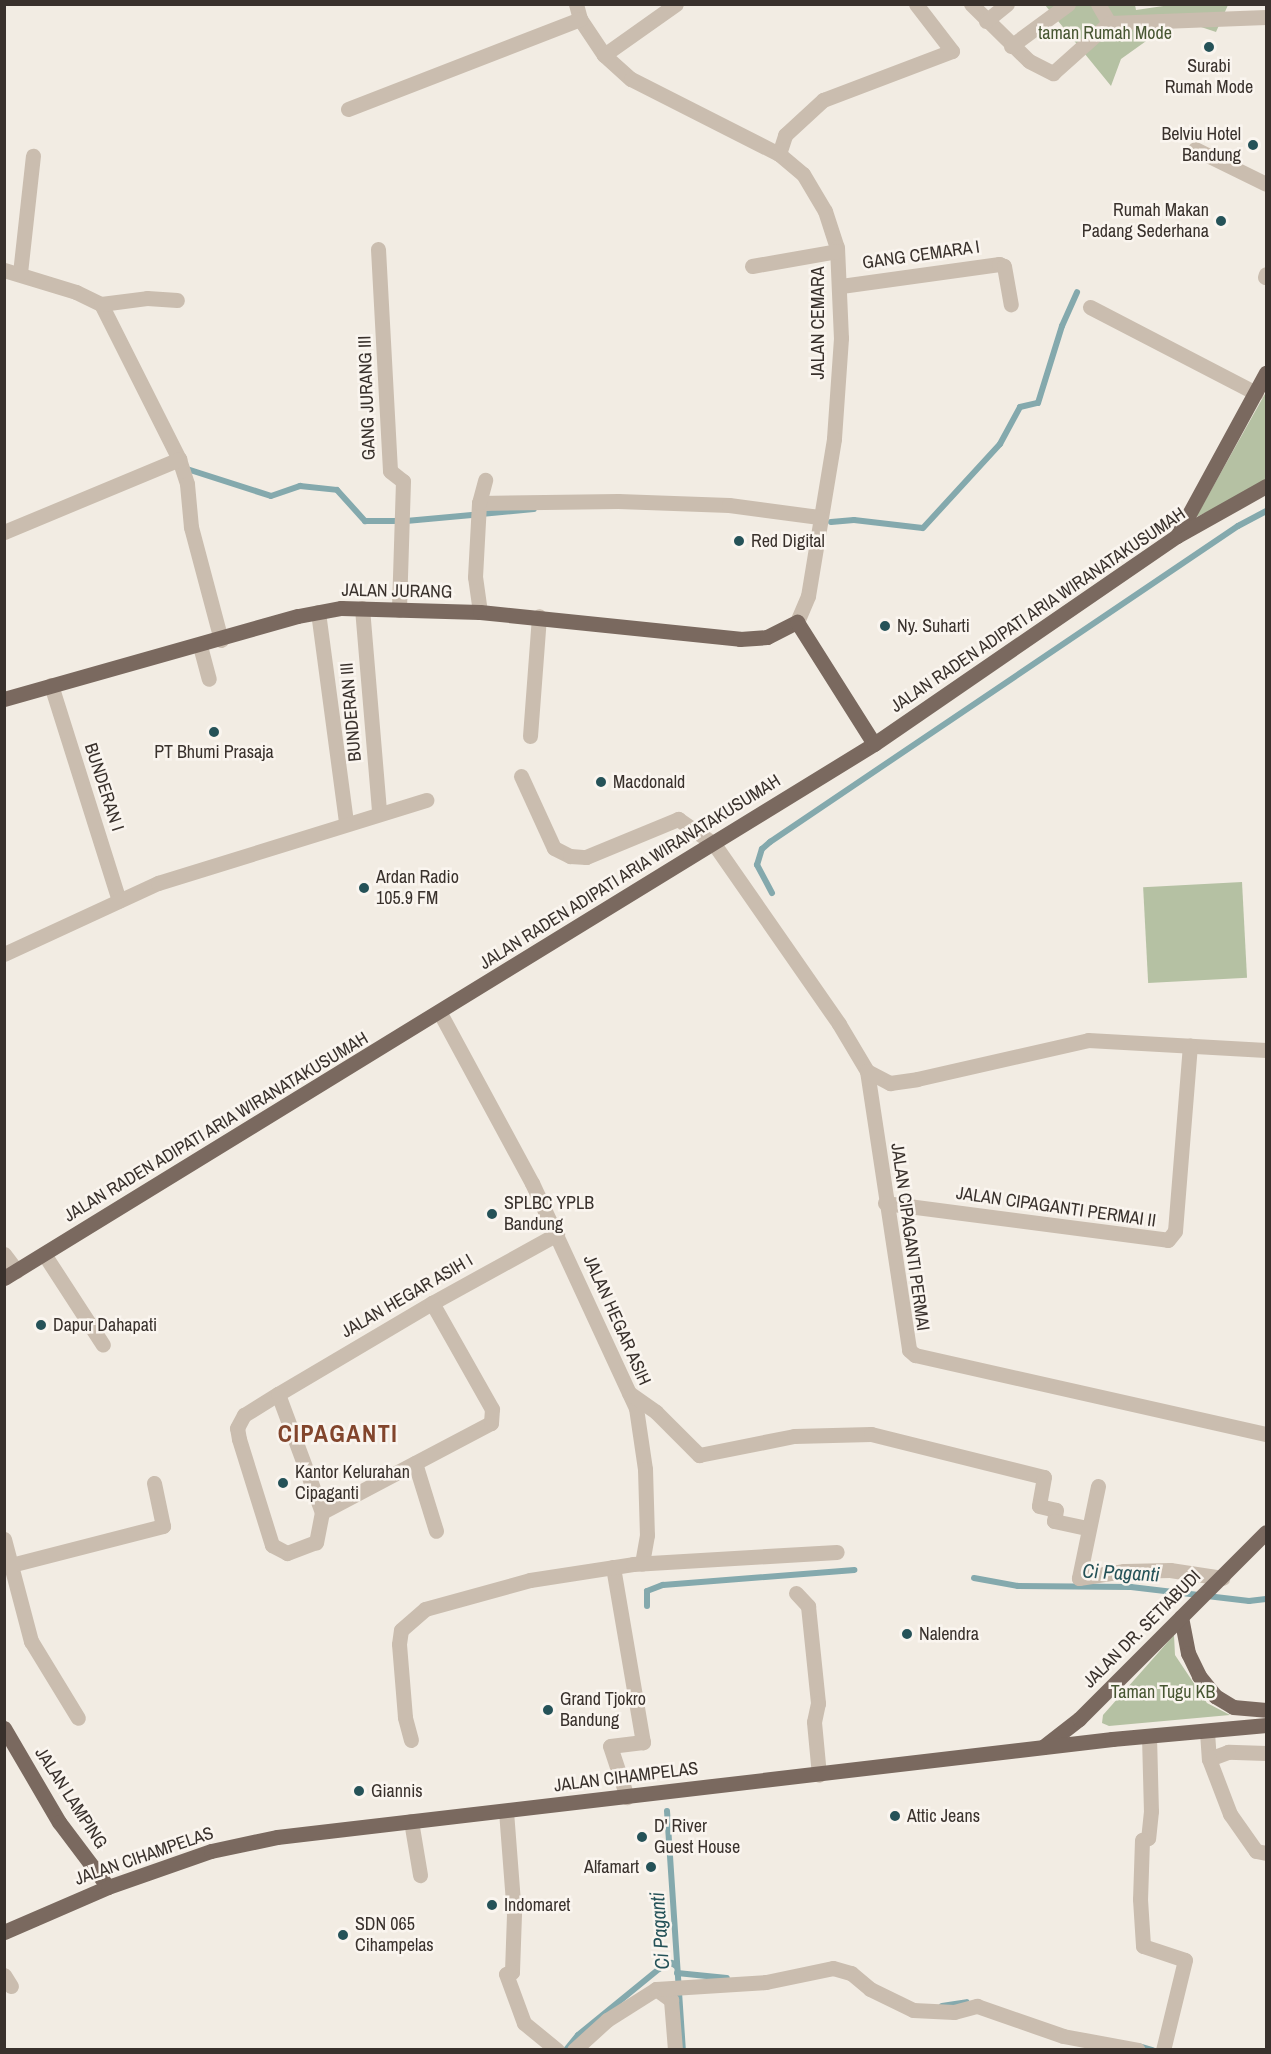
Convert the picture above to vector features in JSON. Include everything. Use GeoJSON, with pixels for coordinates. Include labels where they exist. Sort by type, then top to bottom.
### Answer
{"type":"FeatureCollection","features":[{"type":"Feature","properties":{"kind":"main road"},"geometry":{"type":"LineString","coordinates":[[1177,536],[1266,373]]}},
{"type":"Feature","properties":{"kind":"main road","name":"JALAN RADEN ADIPATI ARIA WIRANATAKUSUMAH"},"geometry":{"type":"LineString","coordinates":[[11,1274],[440,1013],[874,744],[1177,536],[1266,486]]}},
{"type":"Feature","properties":{"kind":"main road","name":"JALAN JURANG"},"geometry":{"type":"LineString","coordinates":[[4,699],[318,612],[362,608],[480,612],[539,616],[740,639],[767,637],[797,622]]}},
{"type":"Feature","properties":{"kind":"main road"},"geometry":{"type":"LineString","coordinates":[[797,622],[874,744]]}},
{"type":"Feature","properties":{"kind":"main road","name":"JALAN DR. SETIABUDI"},"geometry":{"type":"LineString","coordinates":[[1041,1748],[1065,1732],[1266,1532]]}},
{"type":"Feature","properties":{"kind":"main road"},"geometry":{"type":"LineString","coordinates":[[1181,1617],[1188,1653],[1199,1676],[1215,1696],[1233,1707],[1260,1711]]}},
{"type":"Feature","properties":{"kind":"main road","name":"JALAN CIHAMPELAS"},"geometry":{"type":"LineString","coordinates":[[4,1932],[108,1887],[211,1851],[277,1837],[1041,1748],[1266,1725]]}},
{"type":"Feature","properties":{"kind":"main road","name":"JALAN LAMPING"},"geometry":{"type":"LineString","coordinates":[[4,1728],[59,1822],[108,1887]]}},
{"type":"Feature","properties":{"kind":"street"},"geometry":{"type":"LineString","coordinates":[[604,55],[676,4]]}},
{"type":"Feature","properties":{"kind":"street"},"geometry":{"type":"LineString","coordinates":[[780,154],[785,135],[823,100],[952,51],[916,4]]}},
{"type":"Feature","properties":{"kind":"street"},"geometry":{"type":"LineString","coordinates":[[971,4],[1011,46],[1053,74],[1109,23],[1266,17]]}},
{"type":"Feature","properties":{"kind":"street"},"geometry":{"type":"LineString","coordinates":[[986,21],[1007,4]]}},
{"type":"Feature","properties":{"kind":"street"},"geometry":{"type":"LineString","coordinates":[[1011,46],[1068,4]]}},
{"type":"Feature","properties":{"kind":"street"},"geometry":{"type":"LineString","coordinates":[[1098,4],[1109,23]]}},
{"type":"Feature","properties":{"kind":"street"},"geometry":{"type":"LineString","coordinates":[[348,109],[578,12]]}},
{"type":"Feature","properties":{"kind":"street","name":"JALAN CEMARA"},"geometry":{"type":"LineString","coordinates":[[578,12],[604,55],[631,79],[780,154],[803,174],[825,211],[837,251],[841,285],[834,439],[819,517],[808,596],[797,622]]}},
{"type":"Feature","properties":{"kind":"street"},"geometry":{"type":"LineString","coordinates":[[1195,149],[1266,184]]}},
{"type":"Feature","properties":{"kind":"street"},"geometry":{"type":"LineString","coordinates":[[20,273],[33,156]]}},
{"type":"Feature","properties":{"kind":"street","name":"GANG JURANG III"},"geometry":{"type":"LineString","coordinates":[[378,249],[390,471],[403,482],[399,610]]}},
{"type":"Feature","properties":{"kind":"street"},"geometry":{"type":"LineString","coordinates":[[752,266],[837,251]]}},
{"type":"Feature","properties":{"kind":"street","name":"GANG CEMARA I"},"geometry":{"type":"LineString","coordinates":[[841,285],[999,264],[1004,266],[1011,304]]}},
{"type":"Feature","properties":{"kind":"street"},"geometry":{"type":"LineString","coordinates":[[4,270],[20,273],[101,304],[147,298],[177,300]]}},
{"type":"Feature","properties":{"kind":"street"},"geometry":{"type":"LineString","coordinates":[[101,304],[179,459],[187,484],[191,527],[221,640]]}},
{"type":"Feature","properties":{"kind":"street"},"geometry":{"type":"LineString","coordinates":[[1090,307],[1256,393]]}},
{"type":"Feature","properties":{"kind":"street"},"geometry":{"type":"LineString","coordinates":[[4,531],[179,459]]}},
{"type":"Feature","properties":{"kind":"street"},"geometry":{"type":"LineString","coordinates":[[480,612],[475,577],[479,503],[485,480]]}},
{"type":"Feature","properties":{"kind":"street"},"geometry":{"type":"LineString","coordinates":[[479,503],[618,501],[729,505],[819,517]]}},
{"type":"Feature","properties":{"kind":"street","name":"BUNDERAN III"},"geometry":{"type":"LineString","coordinates":[[362,608],[379,812]]}},
{"type":"Feature","properties":{"kind":"street"},"geometry":{"type":"LineString","coordinates":[[318,612],[346,823]]}},
{"type":"Feature","properties":{"kind":"street"},"geometry":{"type":"LineString","coordinates":[[530,736],[539,616]]}},
{"type":"Feature","properties":{"kind":"street"},"geometry":{"type":"LineString","coordinates":[[200,646],[208,679]]}},
{"type":"Feature","properties":{"kind":"street","name":"BUNDERAN I"},"geometry":{"type":"LineString","coordinates":[[51,686],[119,901]]}},
{"type":"Feature","properties":{"kind":"street"},"geometry":{"type":"LineString","coordinates":[[521,776],[554,848],[570,856],[586,857],[678,819],[714,844]]}},
{"type":"Feature","properties":{"kind":"street"},"geometry":{"type":"LineString","coordinates":[[4,954],[158,883],[379,812],[426,800]]}},
{"type":"Feature","properties":{"kind":"street","name":"JALAN CIPAGANTI PERMAI"},"geometry":{"type":"LineString","coordinates":[[714,844],[867,1071],[904,1338],[915,1355],[1266,1434]]}},
{"type":"Feature","properties":{"kind":"street","name":"JALAN HEGAR ASIH"},"geometry":{"type":"LineString","coordinates":[[440,1013],[557,1234],[636,1408],[645,1469],[647,1535],[642,1564]]}},
{"type":"Feature","properties":{"kind":"street"},"geometry":{"type":"LineString","coordinates":[[867,1071],[890,1083],[1088,1040],[1266,1050]]}},
{"type":"Feature","properties":{"kind":"street","name":"JALAN CIPAGANTI PERMAI II"},"geometry":{"type":"LineString","coordinates":[[885,1203],[1168,1240],[1175,1234],[1190,1046]]}},
{"type":"Feature","properties":{"kind":"street","name":"JALAN HEGAR ASIH I"},"geometry":{"type":"LineString","coordinates":[[322,1512],[319,1538],[313,1545],[287,1553],[272,1545],[237,1428],[244,1415],[432,1303],[557,1234]]}},
{"type":"Feature","properties":{"kind":"street"},"geometry":{"type":"LineString","coordinates":[[4,1254],[11,1274]]}},
{"type":"Feature","properties":{"kind":"street"},"geometry":{"type":"LineString","coordinates":[[44,1254],[103,1345]]}},
{"type":"Feature","properties":{"kind":"street"},"geometry":{"type":"LineString","coordinates":[[278,1394],[322,1512],[486,1428],[493,1417],[432,1303]]}},
{"type":"Feature","properties":{"kind":"street"},"geometry":{"type":"LineString","coordinates":[[629,1393],[656,1412],[699,1455],[794,1436],[871,1434],[1044,1477],[1039,1506],[1056,1510],[1054,1521],[1087,1528]]}},
{"type":"Feature","properties":{"kind":"street"},"geometry":{"type":"LineString","coordinates":[[415,1463],[436,1531]]}},
{"type":"Feature","properties":{"kind":"street"},"geometry":{"type":"LineString","coordinates":[[11,1564],[163,1526],[154,1483]]}},
{"type":"Feature","properties":{"kind":"street"},"geometry":{"type":"LineString","coordinates":[[1098,1486],[1087,1528],[1079,1578],[1158,1570],[1220,1580]]}},
{"type":"Feature","properties":{"kind":"street"},"geometry":{"type":"LineString","coordinates":[[4,1539],[31,1641],[78,1718]]}},
{"type":"Feature","properties":{"kind":"street"},"geometry":{"type":"LineString","coordinates":[[411,1740],[405,1717],[399,1644],[401,1630],[425,1609],[530,1580],[613,1567],[837,1552]]}},
{"type":"Feature","properties":{"kind":"street"},"geometry":{"type":"LineString","coordinates":[[613,1567],[643,1743],[610,1746],[627,1797]]}},
{"type":"Feature","properties":{"kind":"street"},"geometry":{"type":"LineString","coordinates":[[796,1593],[808,1606],[818,1703],[814,1722],[819,1775]]}},
{"type":"Feature","properties":{"kind":"street"},"geometry":{"type":"LineString","coordinates":[[1207,1731],[1209,1759],[1230,1814],[1256,1851],[1266,1853]]}},
{"type":"Feature","properties":{"kind":"street"},"geometry":{"type":"LineString","coordinates":[[1149,1736],[1151,1811],[1148,1838],[1142,1840],[1140,1899],[1143,1946],[1185,1960],[1164,2048]]}},
{"type":"Feature","properties":{"kind":"street"},"geometry":{"type":"LineString","coordinates":[[1209,1759],[1228,1752],[1266,1753]]}},
{"type":"Feature","properties":{"kind":"street"},"geometry":{"type":"LineString","coordinates":[[506,1811],[514,1914],[512,1972],[506,1974],[524,2023],[557,2049]]}},
{"type":"Feature","properties":{"kind":"street"},"geometry":{"type":"LineString","coordinates":[[411,1821],[420,1875]]}},
{"type":"Feature","properties":{"kind":"street"},"geometry":{"type":"LineString","coordinates":[[574,2049],[614,2015],[671,1988],[766,1982],[839,1968],[912,2010],[954,2012],[977,2006],[1063,2036],[1138,2049]]}},
{"type":"Feature","properties":{"kind":"street"},"geometry":{"type":"LineString","coordinates":[[671,1988],[675,2049]]}},
{"type":"Feature","properties":{"kind":"green space","name":"taman Rumah Mode"},"geometry":{"type":"Polygon","coordinates":[[[1177,4],[1228,5],[1216,32],[1177,19],[1121,59],[1111,86],[1045,5],[1135,5],[1136,10],[1177,4]]]}},
{"type":"Feature","properties":{"kind":"green space"},"geometry":{"type":"Polygon","coordinates":[[[1266,392],[1266,485],[1196,517],[1266,392]]]}},
{"type":"Feature","properties":{"kind":"green space"},"geometry":{"type":"Polygon","coordinates":[[[1242,882],[1247,978],[1148,983],[1143,887],[1242,882]]]}},
{"type":"Feature","properties":{"kind":"green space","name":"Taman Tugu KB"},"geometry":{"type":"Polygon","coordinates":[[[1174,1635],[1175,1655],[1207,1703],[1230,1715],[1109,1726],[1102,1723],[1103,1715],[1174,1635]]]}},
{"type":"Feature","properties":{"kind":"waterway"},"geometry":{"type":"LineString","coordinates":[[831,522],[854,520],[923,528],[1000,444],[1020,407],[1038,403],[1062,326],[1077,292]]}},
{"type":"Feature","properties":{"kind":"waterway"},"geometry":{"type":"LineString","coordinates":[[187,469],[271,496],[300,486],[337,490],[365,521],[395,521]]}},
{"type":"Feature","properties":{"kind":"waterway"},"geometry":{"type":"LineString","coordinates":[[481,514],[534,509]]}},
{"type":"Feature","properties":{"kind":"waterway"},"geometry":{"type":"LineString","coordinates":[[772,893],[757,865],[762,849],[770,842],[1238,526],[1266,511]]}},
{"type":"Feature","properties":{"kind":"waterway"},"geometry":{"type":"LineString","coordinates":[[406,521],[472,515]]}},
{"type":"Feature","properties":{"kind":"waterway","name":"Ci Paganti"},"geometry":{"type":"LineString","coordinates":[[647,1606],[647,1591],[663,1585],[854,1570]]}},
{"type":"Feature","properties":{"kind":"waterway","name":"Ci Paganti"},"geometry":{"type":"LineString","coordinates":[[974,1578],[1018,1586],[1131,1587],[1249,1601],[1266,1599]]}},
{"type":"Feature","properties":{"kind":"waterway","name":"Ci Paganti"},"geometry":{"type":"LineString","coordinates":[[667,1811],[683,2050]]}},
{"type":"Feature","properties":{"kind":"waterway"},"geometry":{"type":"LineString","coordinates":[[566,2050],[578,2035],[659,1969],[672,1963],[676,1966]]}},
{"type":"Feature","properties":{"kind":"waterway"},"geometry":{"type":"LineString","coordinates":[[677,1973],[727,1978]]}},
{"type":"Feature","properties":{"kind":"waterway"},"geometry":{"type":"LineString","coordinates":[[942,2006],[967,2002]]}},
{"type":"Feature","properties":{"kind":"waterway"},"geometry":{"type":"LineString","coordinates":[[1138,2046],[1152,2050]]}},
{"type":"Feature","properties":{"kind":"place","name":"Surabi Rumah Mode"},"geometry":{"type":"Point","coordinates":[1209,47]}},
{"type":"Feature","properties":{"kind":"place","name":"Belviu Hotel Bandung"},"geometry":{"type":"Point","coordinates":[1253,145]}},
{"type":"Feature","properties":{"kind":"place","name":"Rumah Makan Padang Sederhana"},"geometry":{"type":"Point","coordinates":[1221,221]}},
{"type":"Feature","properties":{"kind":"place","name":"Red Digital"},"geometry":{"type":"Point","coordinates":[739,541]}},
{"type":"Feature","properties":{"kind":"place","name":"Ny. Suharti"},"geometry":{"type":"Point","coordinates":[885,626]}},
{"type":"Feature","properties":{"kind":"place","name":"PT Bhumi Prasaja"},"geometry":{"type":"Point","coordinates":[214,732]}},
{"type":"Feature","properties":{"kind":"place","name":"Macdonald"},"geometry":{"type":"Point","coordinates":[601,782]}},
{"type":"Feature","properties":{"kind":"place","name":"Ardan Radio 105.9 FM"},"geometry":{"type":"Point","coordinates":[364,888]}},
{"type":"Feature","properties":{"kind":"place","name":"SPLBC YPLB Bandung"},"geometry":{"type":"Point","coordinates":[492,1214]}},
{"type":"Feature","properties":{"kind":"place","name":"Dapur Dahapati"},"geometry":{"type":"Point","coordinates":[41,1325]}},
{"type":"Feature","properties":{"kind":"place","name":"Kantor Kelurahan Cipaganti"},"geometry":{"type":"Point","coordinates":[283,1483]}},
{"type":"Feature","properties":{"kind":"place","name":"Nalendra"},"geometry":{"type":"Point","coordinates":[907,1634]}},
{"type":"Feature","properties":{"kind":"place","name":"Grand Tjokro Bandung"},"geometry":{"type":"Point","coordinates":[548,1710]}},
{"type":"Feature","properties":{"kind":"place","name":"Giannis"},"geometry":{"type":"Point","coordinates":[359,1791]}},
{"type":"Feature","properties":{"kind":"place","name":"Attic Jeans"},"geometry":{"type":"Point","coordinates":[895,1816]}},
{"type":"Feature","properties":{"kind":"place","name":"D' River Guest House"},"geometry":{"type":"Point","coordinates":[642,1837]}},
{"type":"Feature","properties":{"kind":"place","name":"Alfamart"},"geometry":{"type":"Point","coordinates":[651,1867]}},
{"type":"Feature","properties":{"kind":"place","name":"Indomaret"},"geometry":{"type":"Point","coordinates":[492,1905]}},
{"type":"Feature","properties":{"kind":"place","name":"SDN 065 Cihampelas"},"geometry":{"type":"Point","coordinates":[343,1935]}},
{"type":"Feature","properties":{"kind":"district","name":"CIPAGANTI"},"geometry":{"type":"Point","coordinates":[338,1434]}}]}
